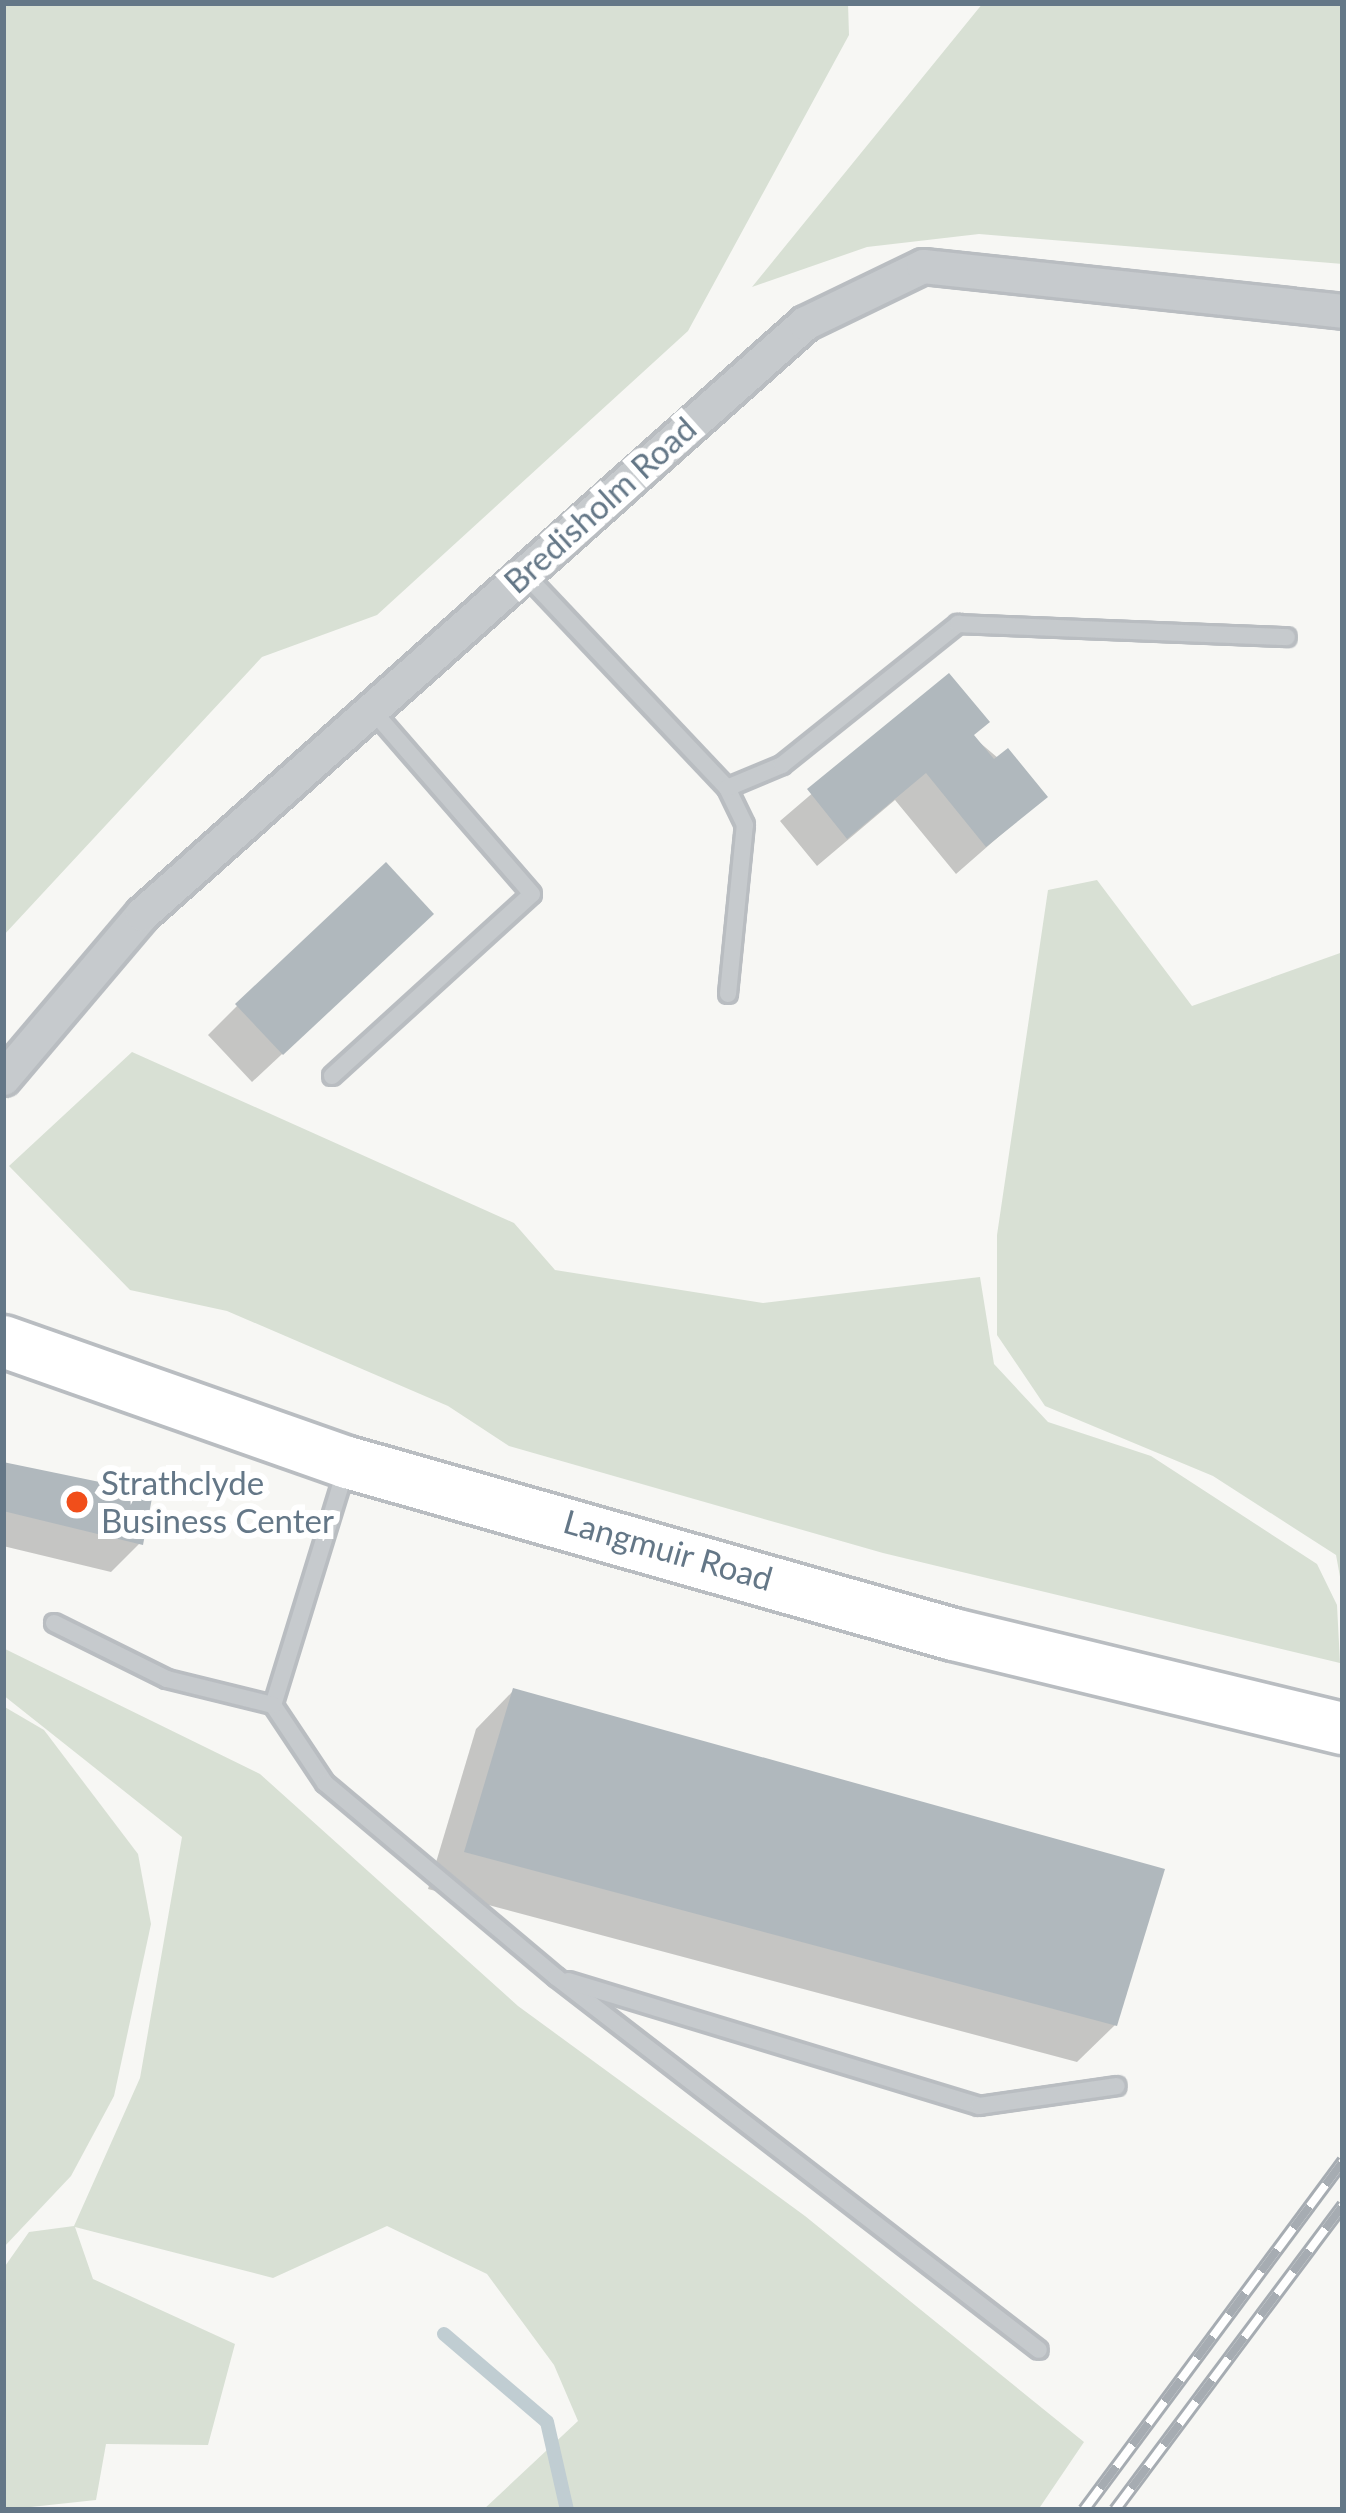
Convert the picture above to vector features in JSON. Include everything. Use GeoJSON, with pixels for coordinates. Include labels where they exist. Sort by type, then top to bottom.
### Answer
{"type":"FeatureCollection","features":[{"type":"Feature","properties":{"kind":"main road","name":"Langmuir Road"},"geometry":{"type":"LineString","coordinates":[[3,1340],[347,1462],[953,1634],[1343,1728]]}},
{"type":"Feature","properties":{"kind":"street","name":"Bredisholm Road"},"geometry":{"type":"LineString","coordinates":[[3,1078],[142,914],[805,323],[922,266],[1343,311]]}},
{"type":"Feature","properties":{"kind":"lane"},"geometry":{"type":"LineString","coordinates":[[524,573],[727,788],[745,825],[728,994]]}},
{"type":"Feature","properties":{"kind":"lane"},"geometry":{"type":"LineString","coordinates":[[727,788],[782,765],[958,624],[1287,637]]}},
{"type":"Feature","properties":{"kind":"lane"},"geometry":{"type":"LineString","coordinates":[[332,1076],[532,895],[371,710]]}},
{"type":"Feature","properties":{"kind":"lane"},"geometry":{"type":"LineString","coordinates":[[273,1705],[347,1462]]}},
{"type":"Feature","properties":{"kind":"lane"},"geometry":{"type":"LineString","coordinates":[[54,1623],[167,1679],[273,1705],[325,1783],[556,1977],[1039,2350]]}},
{"type":"Feature","properties":{"kind":"lane"},"geometry":{"type":"LineString","coordinates":[[556,1977],[979,2106],[1117,2086]]}},
{"type":"Feature","properties":{"kind":"shaded area"},"geometry":{"type":"Polygon","coordinates":[[[3,3],[848,3],[849,35],[688,331],[377,615],[262,657],[3,936],[3,3]]]}},
{"type":"Feature","properties":{"kind":"shaded area"},"geometry":{"type":"Polygon","coordinates":[[[983,3],[1343,3],[1343,264],[979,234],[867,247],[752,287],[983,3]]]}},
{"type":"Feature","properties":{"kind":"shaded area"},"geometry":{"type":"Polygon","coordinates":[[[1097,880],[1192,1006],[1343,952],[1343,1593],[1336,1555],[1213,1476],[1045,1406],[997,1335],[997,1235],[1048,890],[1097,880]]]}},
{"type":"Feature","properties":{"kind":"shaded area"},"geometry":{"type":"Polygon","coordinates":[[[132,1052],[514,1223],[555,1270],[763,1303],[980,1277],[994,1364],[1048,1422],[1151,1456],[1317,1564],[1337,1605],[1340,1663],[883,1553],[509,1446],[448,1406],[227,1311],[130,1290],[9,1166],[132,1052]]]}},
{"type":"Feature","properties":{"kind":"shaded area"},"geometry":{"type":"Polygon","coordinates":[[[3,1648],[260,1774],[518,2006],[805,2216],[1084,2442],[1038,2510],[483,2510],[578,2421],[554,2365],[487,2274],[387,2226],[273,2278],[75,2227],[93,2279],[235,2344],[208,2445],[106,2444],[96,2500],[3,2510],[3,2269],[29,2232],[74,2226],[140,2078],[182,1837],[3,1695],[3,1648]]]}},
{"type":"Feature","properties":{"kind":"shaded area"},"geometry":{"type":"Polygon","coordinates":[[[3,1706],[44,1730],[138,1854],[151,1924],[114,2096],[71,2176],[3,2248],[3,1706]]]}},
{"type":"Feature","properties":{"kind":"building"},"geometry":{"type":"Polygon","coordinates":[[[949,673],[990,722],[974,735],[994,759],[1008,748],[1048,797],[986,847],[926,773],[847,839],[807,789],[949,673]]]}},
{"type":"Feature","properties":{"kind":"building"},"geometry":{"type":"Polygon","coordinates":[[[386,862],[434,914],[283,1055],[235,1004],[386,862]]]}},
{"type":"Feature","properties":{"kind":"building","name":"Strathclyde Business Center"},"geometry":{"type":"Polygon","coordinates":[[[3,1462],[153,1493],[143,1545],[3,1511],[3,1462]]]}},
{"type":"Feature","properties":{"kind":"building"},"geometry":{"type":"Polygon","coordinates":[[[513,1688],[1165,1869],[1117,2026],[464,1852],[513,1688]]]}},
{"type":"Feature","properties":{"kind":"waterway"},"geometry":{"type":"LineString","coordinates":[[444,2334],[547,2422],[567,2510]]}},
{"type":"Feature","properties":{"kind":"railway"},"geometry":{"type":"LineString","coordinates":[[1084,2510],[1343,2161]]}},
{"type":"Feature","properties":{"kind":"railway"},"geometry":{"type":"LineString","coordinates":[[1115,2510],[1343,2205]]}},
{"type":"Feature","properties":{"kind":"place","name":"Strathclyde Business Center"},"geometry":{"type":"Point","coordinates":[77,1502]}}]}
